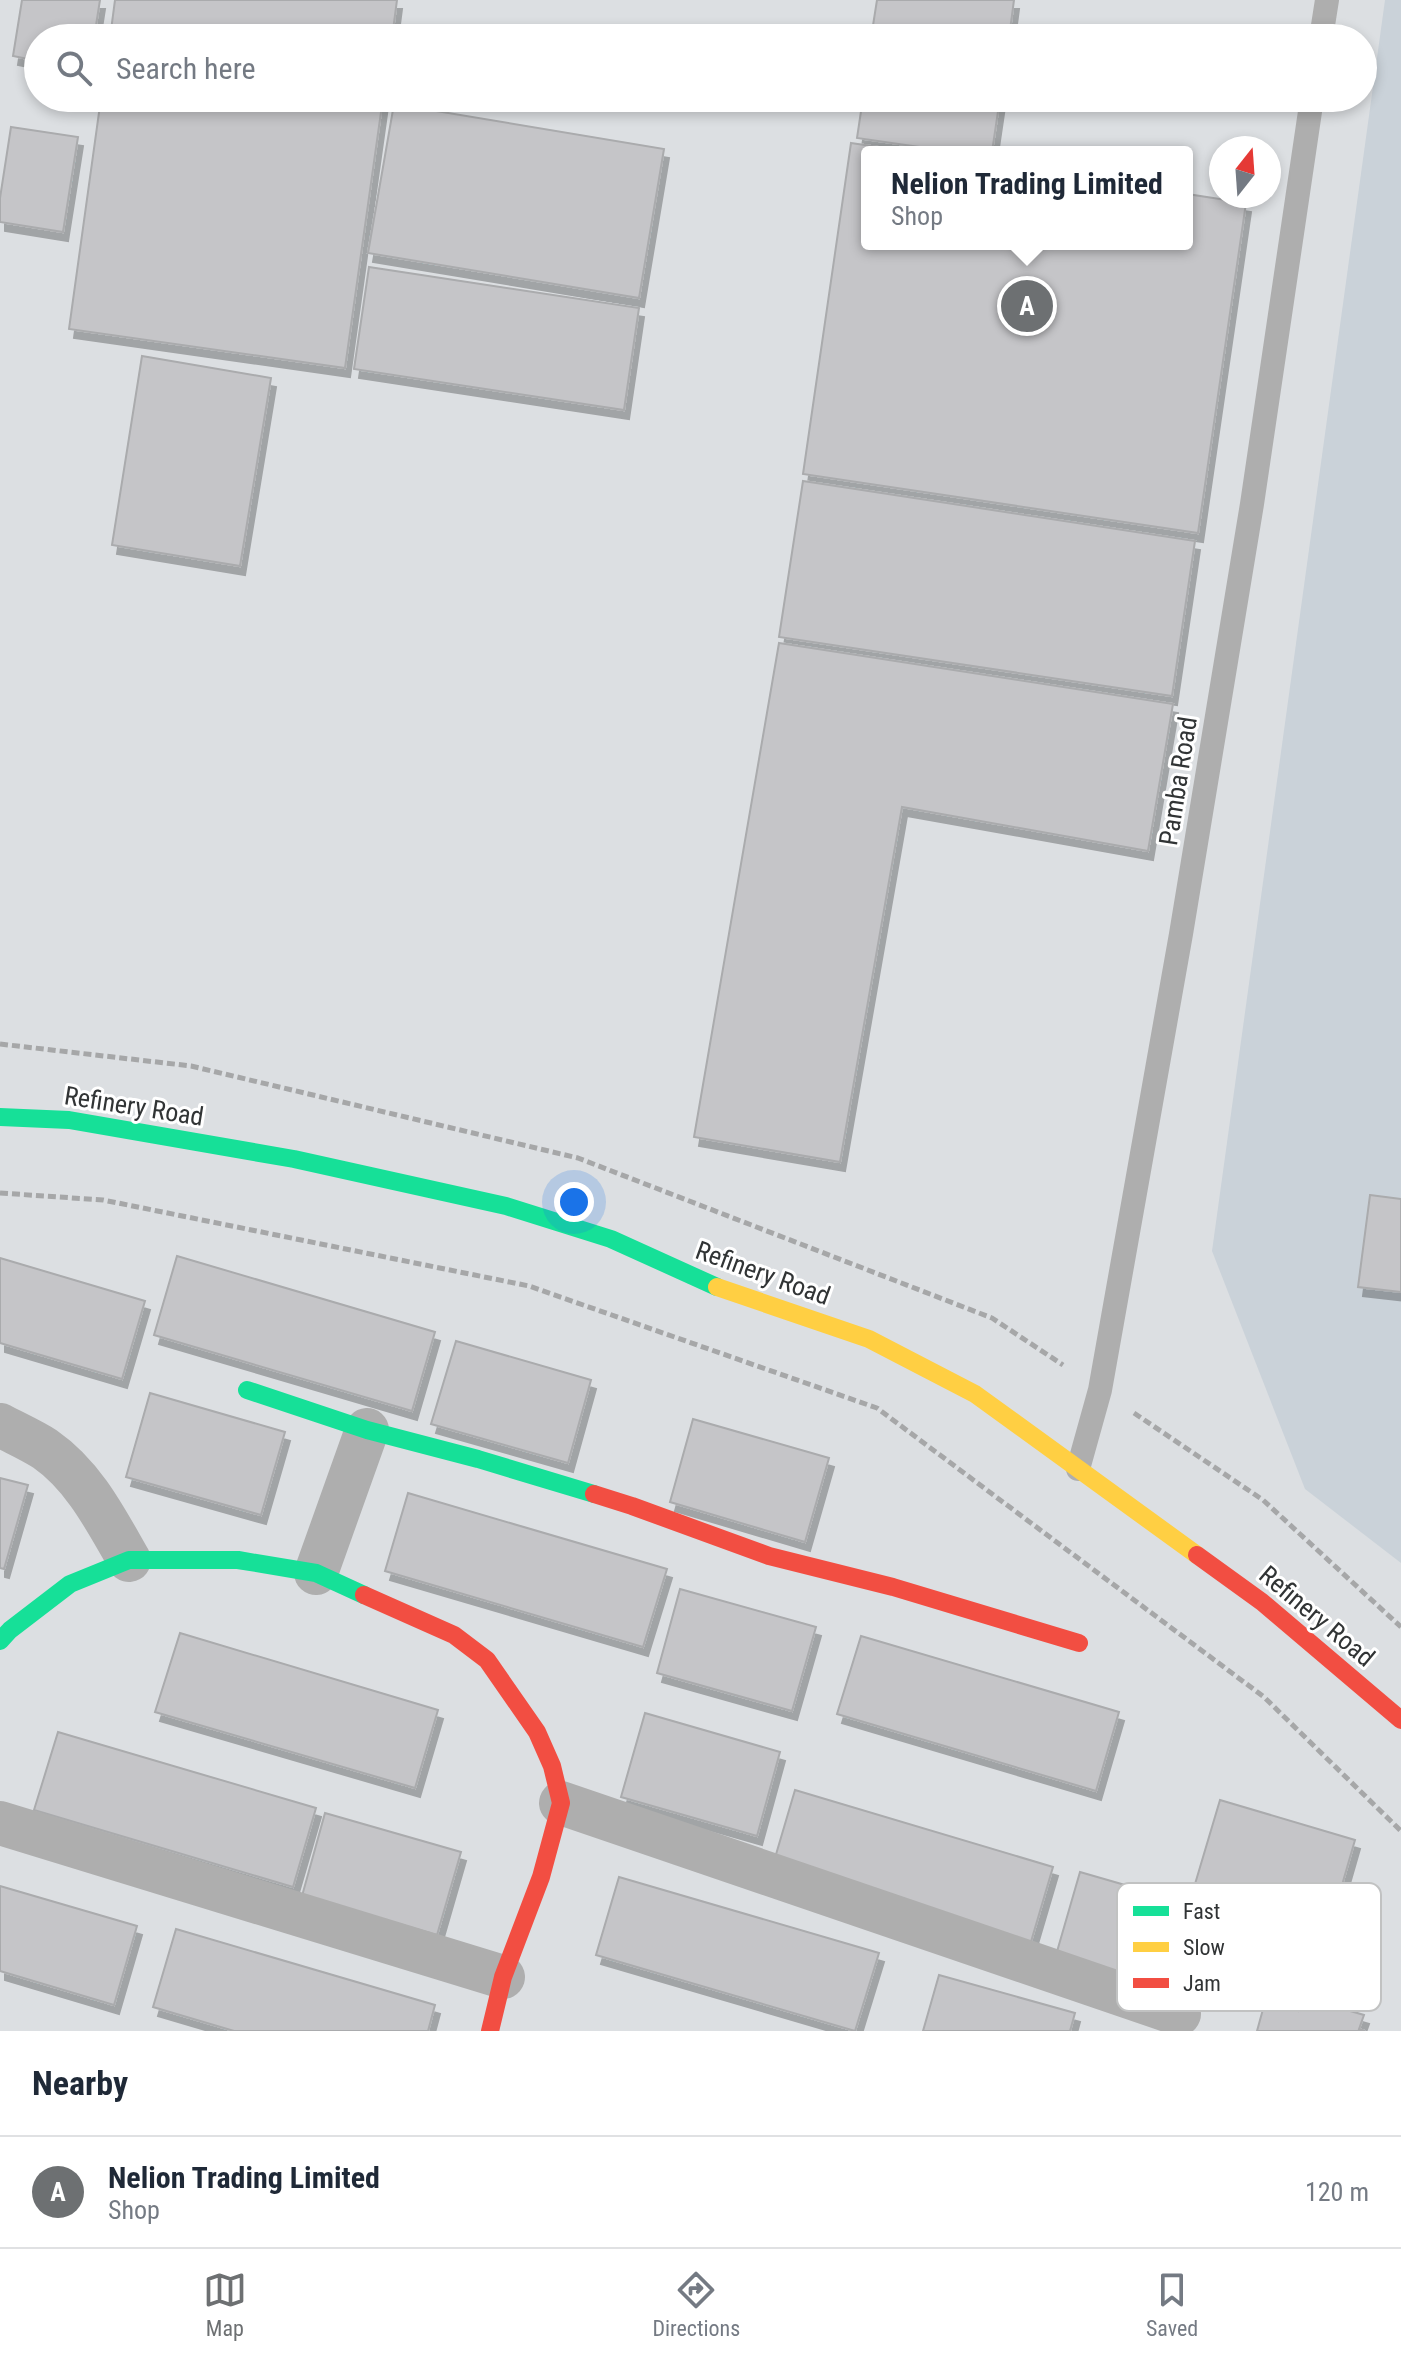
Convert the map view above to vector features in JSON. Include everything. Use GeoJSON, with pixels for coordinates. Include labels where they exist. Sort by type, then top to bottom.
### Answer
{"type":"FeatureCollection","features":[{"type":"Feature","properties":{"kind":"street","name":"Refinery Road"},"geometry":{"type":"LineString","coordinates":[[0,1117],[69,1120],[294,1159],[506,1206],[611,1239],[721,1289],[869,1339],[975,1394],[1262,1602],[1401,1720]]}},
{"type":"Feature","properties":{"kind":"street"},"geometry":{"type":"LineString","coordinates":[[247,1390],[367,1430],[478,1459],[632,1506],[769,1556],[893,1587],[1079,1643]]}},
{"type":"Feature","properties":{"kind":"street"},"geometry":{"type":"LineString","coordinates":[[0,1425],[45,1449],[72,1473],[95,1503],[129,1560]]}},
{"type":"Feature","properties":{"kind":"street"},"geometry":{"type":"LineString","coordinates":[[316,1573],[367,1430]]}},
{"type":"Feature","properties":{"kind":"street"},"geometry":{"type":"LineString","coordinates":[[0,1641],[70,1584],[129,1560],[238,1560],[316,1573],[454,1635],[487,1660],[537,1732],[552,1766],[561,1803],[541,1877],[503,1977],[490,2031]]}},
{"type":"Feature","properties":{"kind":"street"},"geometry":{"type":"LineString","coordinates":[[561,1803],[1117,1993]]}},
{"type":"Feature","properties":{"kind":"street"},"geometry":{"type":"LineString","coordinates":[[0,1823],[503,1977]]}},
{"type":"Feature","properties":{"kind":"street"},"geometry":{"type":"LineString","coordinates":[[1170,2011],[1179,2014]]}},
{"type":"Feature","properties":{"kind":"lane"},"geometry":{"type":"LineString","coordinates":[[1323,24],[1327,0]]}},
{"type":"Feature","properties":{"kind":"lane","name":"Pamba Road"},"geometry":{"type":"LineString","coordinates":[[1078,1469],[1100,1390],[1181,934],[1249,519],[1310,112]]}},
{"type":"Feature","properties":{"kind":"path"},"geometry":{"type":"LineString","coordinates":[[0,1193],[103,1200],[529,1286],[877,1408],[1264,1697],[1401,1831]]}},
{"type":"Feature","properties":{"kind":"shaded area"},"geometry":{"type":"Polygon","coordinates":[[[1385,0],[1401,0],[1401,1563],[1305,1489],[1212,1251],[1370,112],[1377,112],[1377,58],[1385,0]]]}},
{"type":"Feature","properties":{"kind":"building"},"geometry":{"type":"Polygon","coordinates":[[[22,0],[100,0],[96,24],[24,24],[24,58],[13,56],[22,0]]]}},
{"type":"Feature","properties":{"kind":"building"},"geometry":{"type":"Polygon","coordinates":[[[115,0],[397,0],[394,24],[112,24],[115,0]]]}},
{"type":"Feature","properties":{"kind":"building"},"geometry":{"type":"Polygon","coordinates":[[[877,0],[1014,0],[1011,24],[873,24],[877,0]]]}},
{"type":"Feature","properties":{"kind":"building"},"geometry":{"type":"Polygon","coordinates":[[[99,112],[381,112],[345,368],[69,329],[99,112]]]}},
{"type":"Feature","properties":{"kind":"building"},"geometry":{"type":"Polygon","coordinates":[[[393,112],[442,112],[664,149],[639,298],[368,253],[393,112]]]}},
{"type":"Feature","properties":{"kind":"building"},"geometry":{"type":"Polygon","coordinates":[[[861,112],[998,112],[993,146],[912,146],[857,138],[861,112]]]}},
{"type":"Feature","properties":{"kind":"building"},"geometry":{"type":"Polygon","coordinates":[[[11,127],[78,137],[63,232],[0,222],[0,198],[11,127]]]}},
{"type":"Feature","properties":{"kind":"building"},"geometry":{"type":"Polygon","coordinates":[[[851,143],[871,146],[861,146],[861,250],[1193,250],[1193,195],[1209,197],[1209,208],[1245,208],[1198,533],[803,474],[851,143]]]}},
{"type":"Feature","properties":{"kind":"building"},"geometry":{"type":"Polygon","coordinates":[[[369,267],[639,308],[624,410],[354,369],[369,267]]]}},
{"type":"Feature","properties":{"kind":"building"},"geometry":{"type":"Polygon","coordinates":[[[142,356],[271,378],[240,566],[112,545],[142,356]]]}},
{"type":"Feature","properties":{"kind":"building"},"geometry":{"type":"Polygon","coordinates":[[[803,481],[1195,541],[1172,696],[779,637],[803,481]]]}},
{"type":"Feature","properties":{"kind":"building"},"geometry":{"type":"Polygon","coordinates":[[[779,643],[1173,704],[1148,851],[902,807],[840,1162],[694,1137],[779,643]]]}},
{"type":"Feature","properties":{"kind":"building"},"geometry":{"type":"Polygon","coordinates":[[[1370,1195],[1401,1199],[1401,1292],[1358,1287],[1370,1195]]]}},
{"type":"Feature","properties":{"kind":"building"},"geometry":{"type":"Polygon","coordinates":[[[177,1256],[435,1332],[412,1411],[154,1335],[177,1256]]]}},
{"type":"Feature","properties":{"kind":"building"},"geometry":{"type":"Polygon","coordinates":[[[0,1258],[145,1301],[122,1379],[0,1343],[0,1258]]]}},
{"type":"Feature","properties":{"kind":"building"},"geometry":{"type":"Polygon","coordinates":[[[456,1341],[591,1380],[568,1463],[431,1424],[456,1341]]]}},
{"type":"Feature","properties":{"kind":"building"},"geometry":{"type":"Polygon","coordinates":[[[150,1393],[285,1432],[261,1515],[126,1477],[150,1393]]]}},
{"type":"Feature","properties":{"kind":"building"},"geometry":{"type":"Polygon","coordinates":[[[693,1419],[829,1458],[805,1542],[670,1502],[693,1419]]]}},
{"type":"Feature","properties":{"kind":"building"},"geometry":{"type":"Polygon","coordinates":[[[0,1478],[28,1485],[4,1569],[0,1568],[0,1478]]]}},
{"type":"Feature","properties":{"kind":"building"},"geometry":{"type":"Polygon","coordinates":[[[408,1493],[667,1569],[643,1647],[385,1571],[408,1493]]]}},
{"type":"Feature","properties":{"kind":"building"},"geometry":{"type":"Polygon","coordinates":[[[680,1589],[816,1627],[792,1711],[657,1673],[680,1589]]]}},
{"type":"Feature","properties":{"kind":"building"},"geometry":{"type":"Polygon","coordinates":[[[180,1633],[438,1710],[415,1788],[155,1712],[180,1633]]]}},
{"type":"Feature","properties":{"kind":"building"},"geometry":{"type":"Polygon","coordinates":[[[861,1636],[1119,1712],[1096,1791],[837,1714],[861,1636]]]}},
{"type":"Feature","properties":{"kind":"building"},"geometry":{"type":"Polygon","coordinates":[[[645,1713],[780,1752],[757,1836],[621,1797],[645,1713]]]}},
{"type":"Feature","properties":{"kind":"building"},"geometry":{"type":"Polygon","coordinates":[[[58,1732],[316,1808],[293,1887],[34,1810],[58,1732]]]}},
{"type":"Feature","properties":{"kind":"building"},"geometry":{"type":"Polygon","coordinates":[[[795,1790],[1053,1867],[1030,1945],[772,1868],[795,1790]]]}},
{"type":"Feature","properties":{"kind":"building"},"geometry":{"type":"Polygon","coordinates":[[[1220,1800],[1355,1840],[1343,1883],[1195,1883],[1220,1800]]]}},
{"type":"Feature","properties":{"kind":"building"},"geometry":{"type":"Polygon","coordinates":[[[325,1813],[461,1852],[437,1935],[302,1896],[325,1813]]]}},
{"type":"Feature","properties":{"kind":"building"},"geometry":{"type":"Polygon","coordinates":[[[1080,1872],[1118,1883],[1117,1973],[1056,1955],[1080,1872]]]}},
{"type":"Feature","properties":{"kind":"building"},"geometry":{"type":"Polygon","coordinates":[[[619,1877],[879,1953],[855,2031],[596,1955],[619,1877]]]}},
{"type":"Feature","properties":{"kind":"building"},"geometry":{"type":"Polygon","coordinates":[[[0,1886],[137,1926],[114,2005],[0,1971],[0,1886]]]}},
{"type":"Feature","properties":{"kind":"building"},"geometry":{"type":"Polygon","coordinates":[[[176,1929],[435,2005],[428,2031],[234,2031],[153,2007],[176,1929]]]}},
{"type":"Feature","properties":{"kind":"building"},"geometry":{"type":"Polygon","coordinates":[[[939,1975],[1075,2013],[1070,2031],[923,2031],[939,1975]]]}},
{"type":"Feature","properties":{"kind":"building"},"geometry":{"type":"Polygon","coordinates":[[[1263,2011],[1350,2011],[1364,2015],[1359,2029],[1365,2031],[1257,2031],[1263,2011]]]}},
{"type":"Feature","properties":{"kind":"traffic: fast"},"geometry":{"type":"LineString","coordinates":[[0,1117],[69,1120],[294,1159],[506,1206],[611,1239],[717,1287]]}},
{"type":"Feature","properties":{"kind":"traffic: fast"},"geometry":{"type":"LineString","coordinates":[[247,1390],[367,1430],[594,1494]]}},
{"type":"Feature","properties":{"kind":"traffic: fast"},"geometry":{"type":"LineString","coordinates":[[0,1641],[70,1584],[129,1560],[238,1560],[316,1573],[364,1595]]}},
{"type":"Feature","properties":{"kind":"traffic: slow"},"geometry":{"type":"LineString","coordinates":[[717,1287],[869,1339],[975,1394],[1197,1555]]}},
{"type":"Feature","properties":{"kind":"traffic: jam"},"geometry":{"type":"LineString","coordinates":[[594,1494],[769,1556],[893,1587],[1079,1643]]}},
{"type":"Feature","properties":{"kind":"traffic: jam"},"geometry":{"type":"LineString","coordinates":[[1197,1555],[1262,1602],[1401,1720]]}},
{"type":"Feature","properties":{"kind":"traffic: jam"},"geometry":{"type":"LineString","coordinates":[[364,1595],[454,1635],[487,1660],[537,1732],[552,1766],[561,1803],[541,1877],[503,1977],[490,2031]]}},
{"type":"Feature","properties":{"kind":"place","name":"Nelion Trading Limited"},"geometry":{"type":"Point","coordinates":[1027,306]}}]}
